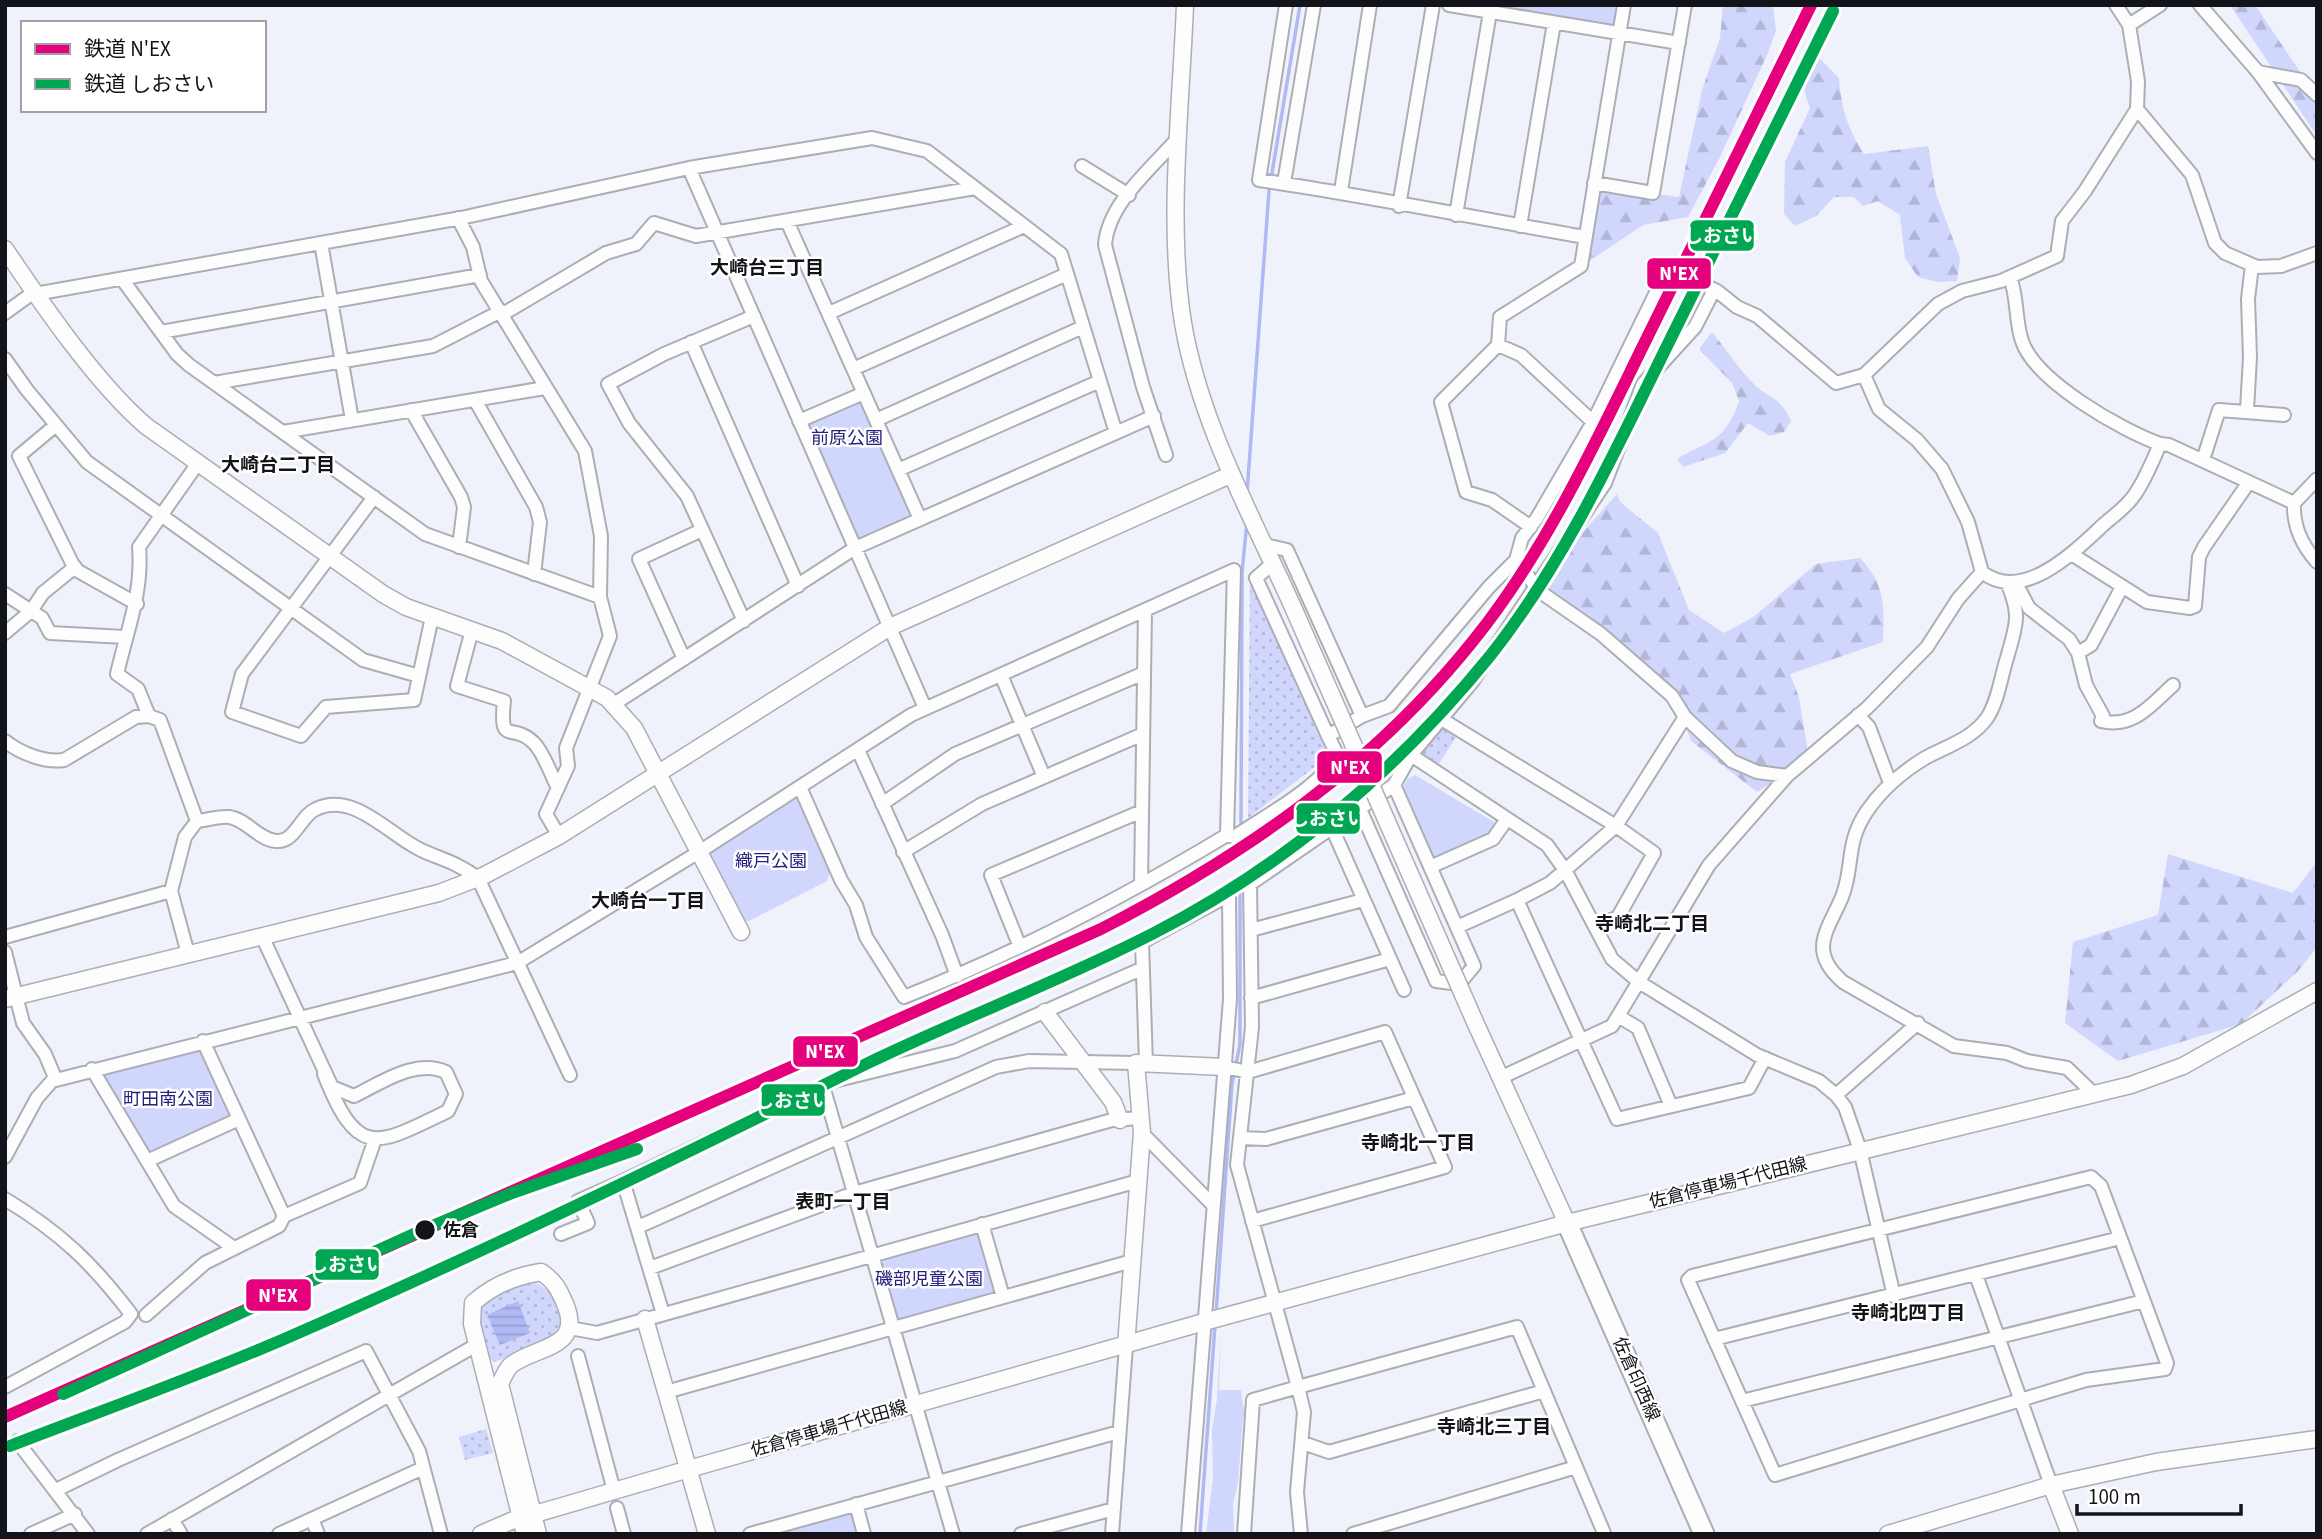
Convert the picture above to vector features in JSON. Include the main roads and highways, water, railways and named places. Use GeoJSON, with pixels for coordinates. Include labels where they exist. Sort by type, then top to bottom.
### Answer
{"type":"FeatureCollection","features":[{"type":"Feature","properties":{"kind":"main road","name":"佐倉印西線"},"geometry":{"type":"LineString","coordinates":[[1567,1223],[1704,1534]]}},
{"type":"Feature","properties":{"kind":"waterway"},"geometry":{"type":"LineString","coordinates":[[1247,493],[1269,191],[1300,5]]}},
{"type":"Feature","properties":{"kind":"waterway"},"geometry":{"type":"LineString","coordinates":[[1241,822],[1242,572],[1247,522]]}},
{"type":"Feature","properties":{"kind":"waterway"},"geometry":{"type":"LineString","coordinates":[[1216,1314],[1232,1084],[1240,1044],[1240,876]]}},
{"type":"Feature","properties":{"kind":"waterway"},"geometry":{"type":"LineString","coordinates":[[1200,1534],[1215,1325]]}},
{"type":"Feature","properties":{"kind":"rail line","name":"N'EX"},"geometry":{"type":"LineString","coordinates":[[5,1417],[1101,929],[1205,871],[1303,804],[1349,768],[1434,686],[1473,641],[1522,572],[1585,463],[1811,5]]}},
{"type":"Feature","properties":{"kind":"rail line","name":"しおさい"},"geometry":{"type":"LineString","coordinates":[[10,1446],[248,1354],[503,1240],[866,1064],[1154,933],[1249,877],[1294,846],[1378,776],[1455,698],[1490,656],[1541,584],[1586,508],[1833,11]]}},
{"type":"Feature","properties":{"kind":"rail line","name":"しおさい"},"geometry":{"type":"LineString","coordinates":[[63,1394],[425,1229],[512,1193],[637,1149]]}},
{"type":"Feature","properties":{"kind":"place","name":"佐倉"},"geometry":{"type":"Point","coordinates":[425,1230]}},
{"type":"Feature","properties":{"kind":"district","name":"大崎台三丁目"},"geometry":{"type":"Point","coordinates":[767,268]}},
{"type":"Feature","properties":{"kind":"district","name":"大崎台二丁目"},"geometry":{"type":"Point","coordinates":[278,465]}},
{"type":"Feature","properties":{"kind":"district","name":"大崎台一丁目"},"geometry":{"type":"Point","coordinates":[648,901]}},
{"type":"Feature","properties":{"kind":"district","name":"寺崎北二丁目"},"geometry":{"type":"Point","coordinates":[1652,924]}},
{"type":"Feature","properties":{"kind":"district","name":"寺崎北一丁目"},"geometry":{"type":"Point","coordinates":[1418,1143]}},
{"type":"Feature","properties":{"kind":"district","name":"表町一丁目"},"geometry":{"type":"Point","coordinates":[843,1202]}},
{"type":"Feature","properties":{"kind":"district","name":"寺崎北四丁目"},"geometry":{"type":"Point","coordinates":[1908,1313]}},
{"type":"Feature","properties":{"kind":"district","name":"寺崎北三丁目"},"geometry":{"type":"Point","coordinates":[1494,1427]}},
{"type":"Feature","properties":{"kind":"park label","name":"前原公園"},"geometry":{"type":"Point","coordinates":[847,438]}},
{"type":"Feature","properties":{"kind":"park label","name":"織戸公園"},"geometry":{"type":"Point","coordinates":[771,861]}},
{"type":"Feature","properties":{"kind":"park label","name":"町田南公園"},"geometry":{"type":"Point","coordinates":[168,1099]}},
{"type":"Feature","properties":{"kind":"park label","name":"磯部児童公園"},"geometry":{"type":"Point","coordinates":[929,1279]}}]}
